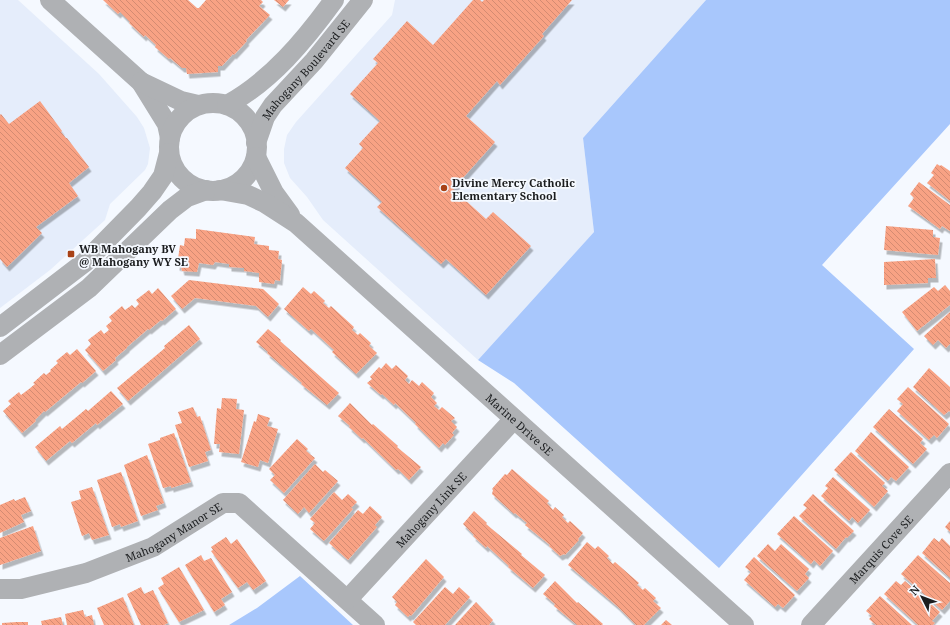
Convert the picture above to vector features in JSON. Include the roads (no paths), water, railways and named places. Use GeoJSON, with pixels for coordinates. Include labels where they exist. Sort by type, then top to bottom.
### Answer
{"type":"FeatureCollection","features":[{"type":"Feature","properties":{"kind":"street"},"geometry":{"type":"LineString","coordinates":[[50,0],[141,82],[167,124],[172,164],[182,178],[196,187],[213,190]]}},
{"type":"Feature","properties":{"kind":"street"},"geometry":{"type":"LineString","coordinates":[[227,105],[244,96],[274,70],[296,47],[334,0]]}},
{"type":"Feature","properties":{"kind":"street","name":"Mahogany Boulevard SE"},"geometry":{"type":"LineString","coordinates":[[256,150],[265,116],[273,105],[314,61],[363,0]]}},
{"type":"Feature","properties":{"kind":"street"},"geometry":{"type":"LineString","coordinates":[[0,355],[89,288],[170,210],[187,197],[232,186],[243,178],[251,168],[256,150],[254,131],[247,120],[238,111],[227,105],[213,103],[198,105],[181,101],[141,82]]}},
{"type":"Feature","properties":{"kind":"street"},"geometry":{"type":"LineString","coordinates":[[0,327],[85,262],[138,208],[163,176],[175,124],[185,113],[198,105]]}},
{"type":"Feature","properties":{"kind":"street","name":"Marine Drive SE"},"geometry":{"type":"LineString","coordinates":[[256,150],[274,193],[296,223]]}},
{"type":"Feature","properties":{"kind":"street","name":"Marine Drive SE"},"geometry":{"type":"LineString","coordinates":[[213,190],[248,195],[265,203],[296,223],[744,625]]}},
{"type":"Feature","properties":{"kind":"street","name":"Mahogany Link SE"},"geometry":{"type":"LineString","coordinates":[[348,599],[514,419]]}},
{"type":"Feature","properties":{"kind":"street","name":"Marquis Cove SE"},"geometry":{"type":"LineString","coordinates":[[811,625],[950,473]]}},
{"type":"Feature","properties":{"kind":"street","name":"Mahogany Manor SE"},"geometry":{"type":"LineString","coordinates":[[0,589],[21,589],[86,573],[153,547],[223,504],[239,503],[348,599],[375,625]]}},
{"type":"Feature","properties":{"kind":"place","name":"Divine Mercy Catholic Elementary School"},"geometry":{"type":"Point","coordinates":[444,188]}},
{"type":"Feature","properties":{"kind":"place","name":"WB Mahogany BV @ Mahogany WY SE"},"geometry":{"type":"Point","coordinates":[71,254]}}]}
